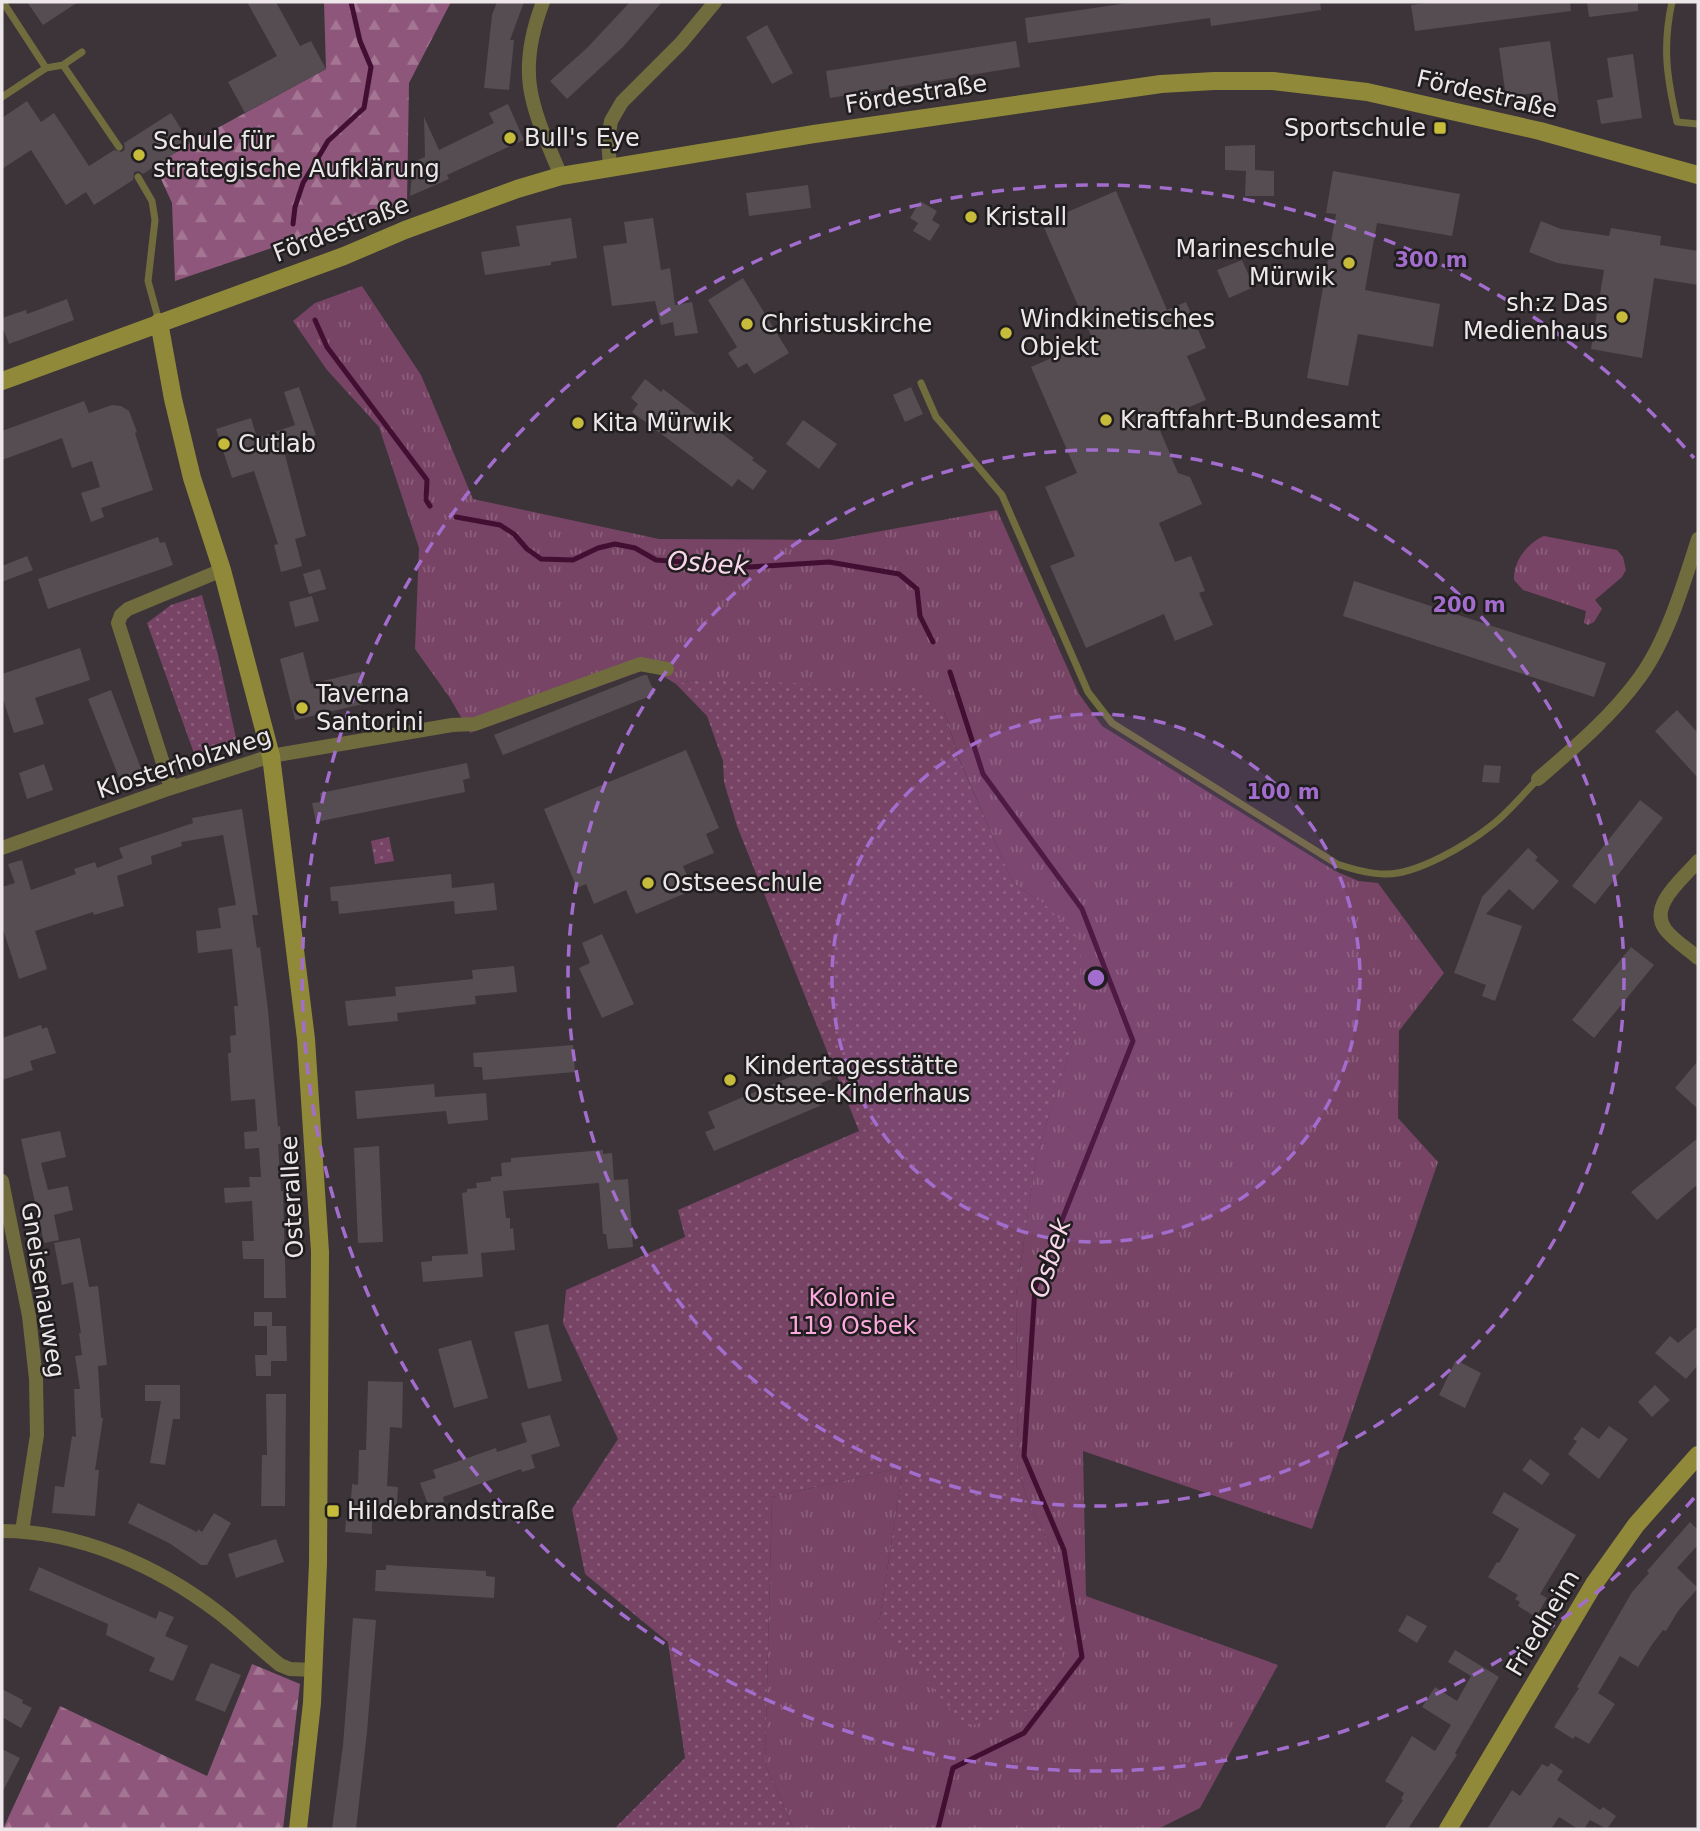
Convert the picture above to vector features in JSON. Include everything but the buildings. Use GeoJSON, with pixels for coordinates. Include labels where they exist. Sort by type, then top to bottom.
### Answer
{"type":"FeatureCollection","features":[{"type":"Feature","properties":{"kind":"street"},"geometry":{"type":"LineString","coordinates":[[543,2],[533,28],[527,65],[533,106],[561,176]]}},
{"type":"Feature","properties":{"kind":"street"},"geometry":{"type":"LineString","coordinates":[[610,168],[608,139],[611,121],[622,102],[681,43],[715,2]]}},
{"type":"Feature","properties":{"kind":"street","name":"Fördestraße"},"geometry":{"type":"LineString","coordinates":[[2,381],[159,321],[344,256],[505,193],[561,176],[814,134],[1161,84],[1214,80],[1273,81],[1367,92],[1534,129],[1698,175]]}},
{"type":"Feature","properties":{"kind":"street","name":"Osterallee"},"geometry":{"type":"LineString","coordinates":[[159,321],[173,400],[192,478],[222,570],[271,756],[306,1038],[320,1252],[318,1570],[314,1670],[298,1829]]}},
{"type":"Feature","properties":{"kind":"street"},"geometry":{"type":"LineString","coordinates":[[1538,779],[1591,732],[1641,676],[1677,602],[1698,539]]}},
{"type":"Feature","properties":{"kind":"street"},"geometry":{"type":"LineString","coordinates":[[171,788],[118,623],[121,615],[128,609],[222,570]]}},
{"type":"Feature","properties":{"kind":"street","name":"Klosterholzweg"},"geometry":{"type":"LineString","coordinates":[[2,848],[271,756],[452,725],[475,724],[640,664],[667,669]]}},
{"type":"Feature","properties":{"kind":"street"},"geometry":{"type":"LineString","coordinates":[[1698,861],[1662,903],[1660,914],[1664,928],[1698,958]]}},
{"type":"Feature","properties":{"kind":"street","name":"Gneisenauweg"},"geometry":{"type":"LineString","coordinates":[[2,1181],[29,1316],[36,1378],[37,1435],[22,1531]]}},
{"type":"Feature","properties":{"kind":"street","name":"Friedheim"},"geometry":{"type":"LineString","coordinates":[[1448,1829],[1594,1584],[1636,1525],[1698,1455]]}},
{"type":"Feature","properties":{"kind":"street"},"geometry":{"type":"LineString","coordinates":[[2,1531],[22,1531],[105,1550],[158,1573],[220,1614],[280,1665],[290,1669],[314,1670]]}},
{"type":"Feature","properties":{"kind":"lane"},"geometry":{"type":"LineString","coordinates":[[3,2],[46,68]]}},
{"type":"Feature","properties":{"kind":"lane"},"geometry":{"type":"LineString","coordinates":[[1672,2],[1665,39],[1669,89],[1676,122],[1698,124]]}},
{"type":"Feature","properties":{"kind":"lane"},"geometry":{"type":"LineString","coordinates":[[2,96],[46,68],[64,65],[82,52]]}},
{"type":"Feature","properties":{"kind":"lane"},"geometry":{"type":"LineString","coordinates":[[64,65],[119,147]]}},
{"type":"Feature","properties":{"kind":"lane"},"geometry":{"type":"LineString","coordinates":[[138,177],[152,201],[155,220],[148,281],[159,321]]}},
{"type":"Feature","properties":{"kind":"lane"},"geometry":{"type":"LineString","coordinates":[[921,383],[936,416],[1002,495],[1088,692],[1112,723],[1337,864],[1386,874],[1407,871],[1450,852],[1492,825],[1538,779]]}},
{"type":"Feature","properties":{"kind":"green space"},"geometry":{"type":"Polygon","coordinates":[[[324,2],[451,2],[409,83],[407,202],[175,281],[172,203],[155,166],[190,143],[326,69],[324,2]]]}},
{"type":"Feature","properties":{"kind":"green space"},"geometry":{"type":"Polygon","coordinates":[[[362,286],[421,375],[473,499],[659,539],[832,540],[997,510],[1079,694],[1102,726],[1335,871],[1359,881],[1378,883],[1444,973],[1399,1031],[1398,1118],[1438,1162],[1312,1529],[1083,1451],[1086,1596],[1278,1665],[1200,1808],[1158,1829],[794,1829],[765,1764],[772,1497],[903,1467],[879,1623],[1055,1556],[1027,1499],[1018,1467],[1016,1296],[1036,1157],[1078,1026],[1045,905],[1013,883],[959,758],[944,711],[695,680],[676,684],[650,668],[470,733],[450,698],[415,649],[419,548],[379,427],[327,370],[293,321],[315,303],[362,286]]]}},
{"type":"Feature","properties":{"kind":"green space"},"geometry":{"type":"Polygon","coordinates":[[[1544,536],[1617,550],[1623,557],[1626,570],[1622,577],[1595,600],[1602,609],[1594,622],[1588,625],[1584,623],[1586,611],[1523,590],[1514,580],[1522,554],[1532,543],[1544,536]]]}},
{"type":"Feature","properties":{"kind":"green space"},"geometry":{"type":"Polygon","coordinates":[[[202,595],[237,743],[195,756],[147,623],[171,605],[202,595]]]}},
{"type":"Feature","properties":{"kind":"green space","name":"Kolonie 119 Osbek"},"geometry":{"type":"Polygon","coordinates":[[[695,680],[923,687],[944,711],[959,759],[1013,883],[1045,905],[1072,931],[1081,946],[1078,1026],[1036,1157],[1016,1296],[1018,1467],[1027,1499],[1055,1556],[1063,1629],[1062,1670],[1033,1709],[965,1727],[879,1623],[903,1467],[772,1497],[765,1764],[794,1829],[614,1829],[685,1758],[668,1642],[585,1574],[572,1509],[618,1439],[563,1323],[566,1290],[685,1237],[678,1210],[859,1131],[737,826],[724,782],[723,761],[707,716],[676,684],[695,680]]]}},
{"type":"Feature","properties":{"kind":"green space"},"geometry":{"type":"Polygon","coordinates":[[[389,837],[394,861],[375,864],[371,841],[389,837]]]}},
{"type":"Feature","properties":{"kind":"green space"},"geometry":{"type":"Polygon","coordinates":[[[252,1664],[300,1684],[283,1829],[3,1829],[60,1706],[207,1776],[252,1664]]]}},
{"type":"Feature","properties":{"kind":"waterway","name":"Osbek"},"geometry":{"type":"LineString","coordinates":[[293,224],[303,183],[328,141],[364,108],[371,67],[360,41],[351,2]]}},
{"type":"Feature","properties":{"kind":"waterway","name":"Osbek"},"geometry":{"type":"LineString","coordinates":[[315,320],[327,347],[427,480],[426,500],[430,506]]}},
{"type":"Feature","properties":{"kind":"waterway","name":"Osbek"},"geometry":{"type":"LineString","coordinates":[[456,517],[500,525],[541,559],[573,560],[598,548],[615,544],[635,548],[656,560],[750,567],[829,562],[899,574],[917,589],[920,616],[933,642]]}},
{"type":"Feature","properties":{"kind":"waterway","name":"Osbek"},"geometry":{"type":"LineString","coordinates":[[938,1829],[953,1768],[1024,1733],[1082,1657],[1064,1550],[1024,1456],[1035,1288],[1133,1041],[1082,909],[983,774],[950,672]]}},
{"type":"Feature","properties":{"kind":"place","name":"Sportschule"},"geometry":{"type":"Point","coordinates":[1440,128]}},
{"type":"Feature","properties":{"kind":"place","name":"Bull's Eye"},"geometry":{"type":"Point","coordinates":[510,138]}},
{"type":"Feature","properties":{"kind":"place","name":"Schule für strategische Aufklärung"},"geometry":{"type":"Point","coordinates":[139,155]}},
{"type":"Feature","properties":{"kind":"place","name":"Kristall"},"geometry":{"type":"Point","coordinates":[971,217]}},
{"type":"Feature","properties":{"kind":"place","name":"Marineschule Mürwik"},"geometry":{"type":"Point","coordinates":[1349,263]}},
{"type":"Feature","properties":{"kind":"place","name":"sh:z Das Medienhaus"},"geometry":{"type":"Point","coordinates":[1622,317]}},
{"type":"Feature","properties":{"kind":"place","name":"Christuskirche"},"geometry":{"type":"Point","coordinates":[747,324]}},
{"type":"Feature","properties":{"kind":"place","name":"Windkinetisches Objekt"},"geometry":{"type":"Point","coordinates":[1006,333]}},
{"type":"Feature","properties":{"kind":"place","name":"Kraftfahrt-Bundesamt"},"geometry":{"type":"Point","coordinates":[1106,420]}},
{"type":"Feature","properties":{"kind":"place","name":"Kita Mürwik"},"geometry":{"type":"Point","coordinates":[578,423]}},
{"type":"Feature","properties":{"kind":"place","name":"Cutlab"},"geometry":{"type":"Point","coordinates":[224,444]}},
{"type":"Feature","properties":{"kind":"place","name":"Taverna Santorini"},"geometry":{"type":"Point","coordinates":[302,708]}},
{"type":"Feature","properties":{"kind":"place","name":"Ostseeschule"},"geometry":{"type":"Point","coordinates":[648,883]}},
{"type":"Feature","properties":{"kind":"place","name":"Kindertagesstätte Ostsee-Kinderhaus"},"geometry":{"type":"Point","coordinates":[730,1080]}},
{"type":"Feature","properties":{"kind":"place","name":"Hildebrandstraße"},"geometry":{"type":"Point","coordinates":[333,1511]}}]}
